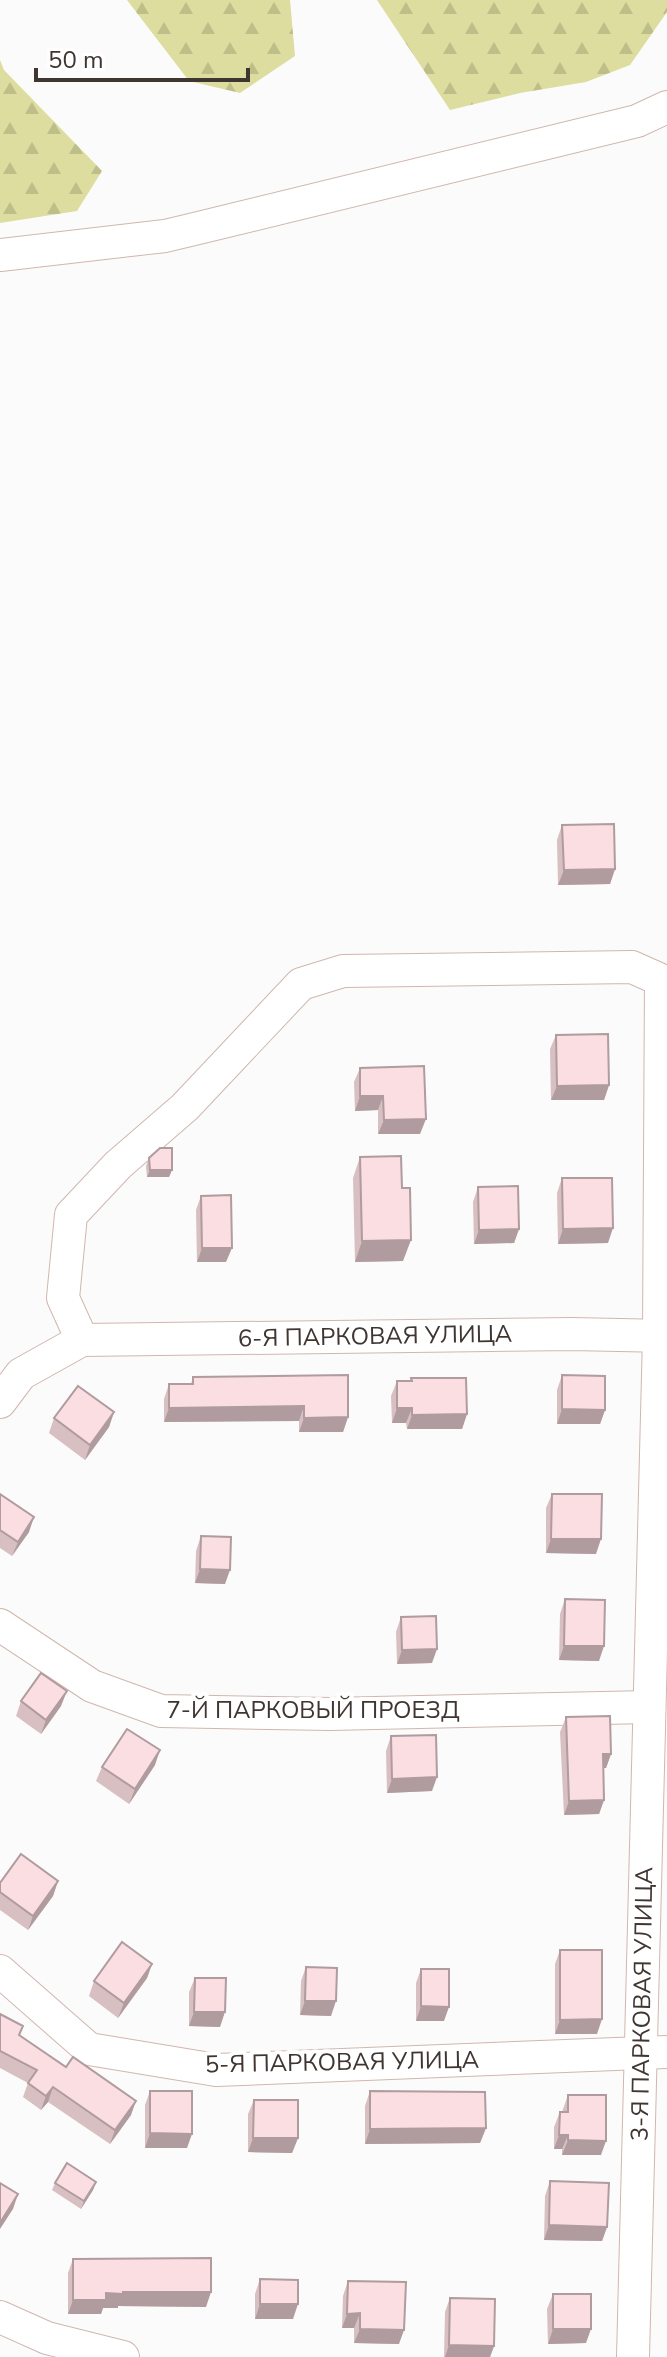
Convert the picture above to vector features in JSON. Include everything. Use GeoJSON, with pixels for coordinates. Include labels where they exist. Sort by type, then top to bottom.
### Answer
{"type":"FeatureCollection","features":[{"type":"Feature","properties":{"kind":"street"},"geometry":{"type":"LineString","coordinates":[[0,255],[165,236],[637,121],[667,107]]}},
{"type":"Feature","properties":{"kind":"street","name":"3-Я ПАРКОВАЯ УЛИЦА"},"geometry":{"type":"LineString","coordinates":[[82,1340],[63,1298],[71,1215],[118,1165],[185,1107],[301,984],[343,971],[632,967],[661,980],[663,1336],[649,1707],[654,2052],[633,2357]]}},
{"type":"Feature","properties":{"kind":"street","name":"6-Я ПАРКОВАЯ УЛИЦА"},"geometry":{"type":"LineString","coordinates":[[82,1340],[572,1334],[663,1336]]}},
{"type":"Feature","properties":{"kind":"street"},"geometry":{"type":"LineString","coordinates":[[0,1402],[21,1374],[82,1340]]}},
{"type":"Feature","properties":{"kind":"street","name":"7-Й ПАРКОВЫЙ ПРОЕЗД"},"geometry":{"type":"LineString","coordinates":[[0,1625],[92,1686],[161,1711],[330,1714],[649,1707]]}},
{"type":"Feature","properties":{"kind":"street","name":"5-Я ПАРКОВАЯ УЛИЦА"},"geometry":{"type":"LineString","coordinates":[[0,1971],[89,2049],[216,2070],[654,2052]]}},
{"type":"Feature","properties":{"kind":"street"},"geometry":{"type":"LineString","coordinates":[[0,2317],[47,2338],[123,2357]]}},
{"type":"Feature","properties":{"kind":"green space"},"geometry":{"type":"Polygon","coordinates":[[[127,0],[290,0],[295,56],[240,93],[189,81],[127,0]]]}},
{"type":"Feature","properties":{"kind":"green space"},"geometry":{"type":"Polygon","coordinates":[[[377,0],[667,0],[667,12],[630,65],[586,82],[520,93],[450,110],[377,0]]]}},
{"type":"Feature","properties":{"kind":"green space"},"geometry":{"type":"Polygon","coordinates":[[[0,60],[4,70],[102,171],[77,211],[0,223],[0,60]]]}},
{"type":"Feature","properties":{"kind":"building"},"geometry":{"type":"Polygon","coordinates":[[[614,824],[615,869],[564,870],[562,825],[614,824]]]}},
{"type":"Feature","properties":{"kind":"building"},"geometry":{"type":"Polygon","coordinates":[[[608,1034],[609,1085],[557,1086],[556,1035],[608,1034]]]}},
{"type":"Feature","properties":{"kind":"building"},"geometry":{"type":"Polygon","coordinates":[[[424,1066],[426,1119],[384,1120],[383,1096],[360,1096],[360,1068],[424,1066]]]}},
{"type":"Feature","properties":{"kind":"building"},"geometry":{"type":"Polygon","coordinates":[[[160,1148],[172,1148],[172,1170],[150,1170],[149,1158],[160,1148]]]}},
{"type":"Feature","properties":{"kind":"building"},"geometry":{"type":"Polygon","coordinates":[[[401,1156],[402,1188],[410,1188],[411,1240],[362,1241],[360,1157],[401,1156]]]}},
{"type":"Feature","properties":{"kind":"building"},"geometry":{"type":"Polygon","coordinates":[[[562,1178],[612,1178],[613,1228],[563,1229],[562,1178]]]}},
{"type":"Feature","properties":{"kind":"building"},"geometry":{"type":"Polygon","coordinates":[[[518,1186],[519,1229],[479,1230],[478,1187],[518,1186]]]}},
{"type":"Feature","properties":{"kind":"building"},"geometry":{"type":"Polygon","coordinates":[[[231,1195],[232,1248],[202,1248],[201,1196],[231,1195]]]}},
{"type":"Feature","properties":{"kind":"building"},"geometry":{"type":"Polygon","coordinates":[[[348,1375],[348,1417],[304,1418],[304,1406],[169,1408],[169,1384],[193,1384],[193,1377],[348,1375]]]}},
{"type":"Feature","properties":{"kind":"building"},"geometry":{"type":"Polygon","coordinates":[[[562,1375],[605,1376],[605,1410],[562,1409],[562,1375]]]}},
{"type":"Feature","properties":{"kind":"building"},"geometry":{"type":"Polygon","coordinates":[[[411,1378],[466,1378],[467,1414],[412,1415],[412,1408],[397,1408],[397,1381],[412,1381],[411,1378]]]}},
{"type":"Feature","properties":{"kind":"building"},"geometry":{"type":"Polygon","coordinates":[[[78,1386],[114,1412],[90,1445],[54,1418],[78,1386]]]}},
{"type":"Feature","properties":{"kind":"building"},"geometry":{"type":"Polygon","coordinates":[[[0,1494],[34,1517],[18,1542],[0,1530],[0,1494]]]}},
{"type":"Feature","properties":{"kind":"building"},"geometry":{"type":"Polygon","coordinates":[[[552,1494],[602,1494],[601,1539],[551,1539],[552,1494]]]}},
{"type":"Feature","properties":{"kind":"building"},"geometry":{"type":"Polygon","coordinates":[[[201,1536],[231,1537],[230,1570],[200,1569],[201,1536]]]}},
{"type":"Feature","properties":{"kind":"building"},"geometry":{"type":"Polygon","coordinates":[[[565,1599],[605,1600],[604,1646],[564,1646],[565,1599]]]}},
{"type":"Feature","properties":{"kind":"building"},"geometry":{"type":"Polygon","coordinates":[[[436,1616],[437,1649],[402,1650],[401,1617],[436,1616]]]}},
{"type":"Feature","properties":{"kind":"building"},"geometry":{"type":"Polygon","coordinates":[[[41,1673],[67,1691],[46,1720],[21,1701],[41,1673]]]}},
{"type":"Feature","properties":{"kind":"building"},"geometry":{"type":"Polygon","coordinates":[[[610,1716],[611,1754],[603,1754],[604,1800],[569,1801],[566,1717],[610,1716]]]}},
{"type":"Feature","properties":{"kind":"building"},"geometry":{"type":"Polygon","coordinates":[[[127,1729],[160,1750],[135,1789],[102,1767],[127,1729]]]}},
{"type":"Feature","properties":{"kind":"building"},"geometry":{"type":"Polygon","coordinates":[[[436,1735],[437,1777],[392,1779],[391,1736],[436,1735]]]}},
{"type":"Feature","properties":{"kind":"building"},"geometry":{"type":"Polygon","coordinates":[[[21,1854],[58,1881],[33,1916],[0,1892],[0,1883],[21,1854]]]}},
{"type":"Feature","properties":{"kind":"building"},"geometry":{"type":"Polygon","coordinates":[[[122,1942],[152,1964],[124,2003],[94,1981],[122,1942]]]}},
{"type":"Feature","properties":{"kind":"building"},"geometry":{"type":"Polygon","coordinates":[[[560,1950],[602,1950],[602,2019],[560,2020],[560,1950]]]}},
{"type":"Feature","properties":{"kind":"building"},"geometry":{"type":"Polygon","coordinates":[[[306,1967],[337,1968],[336,2001],[305,2001],[306,1967]]]}},
{"type":"Feature","properties":{"kind":"building"},"geometry":{"type":"Polygon","coordinates":[[[421,1969],[449,1969],[449,2007],[421,2006],[421,1969]]]}},
{"type":"Feature","properties":{"kind":"building"},"geometry":{"type":"Polygon","coordinates":[[[195,1978],[226,1978],[225,2012],[194,2012],[195,1978]]]}},
{"type":"Feature","properties":{"kind":"building"},"geometry":{"type":"Polygon","coordinates":[[[0,2014],[23,2026],[19,2035],[66,2067],[73,2057],[136,2101],[115,2130],[53,2087],[46,2096],[28,2083],[37,2070],[0,2051],[0,2014]]]}},
{"type":"Feature","properties":{"kind":"building"},"geometry":{"type":"Polygon","coordinates":[[[150,2091],[192,2091],[192,2134],[150,2133],[150,2091]]]}},
{"type":"Feature","properties":{"kind":"building"},"geometry":{"type":"Polygon","coordinates":[[[370,2091],[485,2092],[486,2128],[370,2129],[370,2091]]]}},
{"type":"Feature","properties":{"kind":"building"},"geometry":{"type":"Polygon","coordinates":[[[568,2095],[606,2095],[606,2141],[568,2140],[568,2135],[559,2135],[560,2112],[568,2112],[568,2095]]]}},
{"type":"Feature","properties":{"kind":"building"},"geometry":{"type":"Polygon","coordinates":[[[254,2100],[298,2100],[298,2138],[253,2138],[254,2100]]]}},
{"type":"Feature","properties":{"kind":"building"},"geometry":{"type":"Polygon","coordinates":[[[67,2163],[96,2182],[84,2201],[55,2183],[67,2163]]]}},
{"type":"Feature","properties":{"kind":"building"},"geometry":{"type":"Polygon","coordinates":[[[550,2181],[609,2183],[607,2227],[549,2225],[550,2181]]]}},
{"type":"Feature","properties":{"kind":"building"},"geometry":{"type":"Polygon","coordinates":[[[0,2183],[18,2194],[0,2223],[0,2183]]]}},
{"type":"Feature","properties":{"kind":"building"},"geometry":{"type":"Polygon","coordinates":[[[211,2258],[211,2292],[123,2292],[106,2293],[106,2300],[73,2300],[73,2259],[211,2258]]]}},
{"type":"Feature","properties":{"kind":"building"},"geometry":{"type":"Polygon","coordinates":[[[260,2279],[298,2280],[298,2304],[260,2304],[260,2279]]]}},
{"type":"Feature","properties":{"kind":"building"},"geometry":{"type":"Polygon","coordinates":[[[348,2281],[406,2282],[404,2330],[360,2329],[360,2313],[347,2314],[348,2281]]]}},
{"type":"Feature","properties":{"kind":"building"},"geometry":{"type":"Polygon","coordinates":[[[553,2294],[591,2294],[591,2329],[553,2329],[553,2294]]]}},
{"type":"Feature","properties":{"kind":"building"},"geometry":{"type":"Polygon","coordinates":[[[450,2298],[495,2299],[494,2346],[449,2345],[450,2298]]]}}]}
